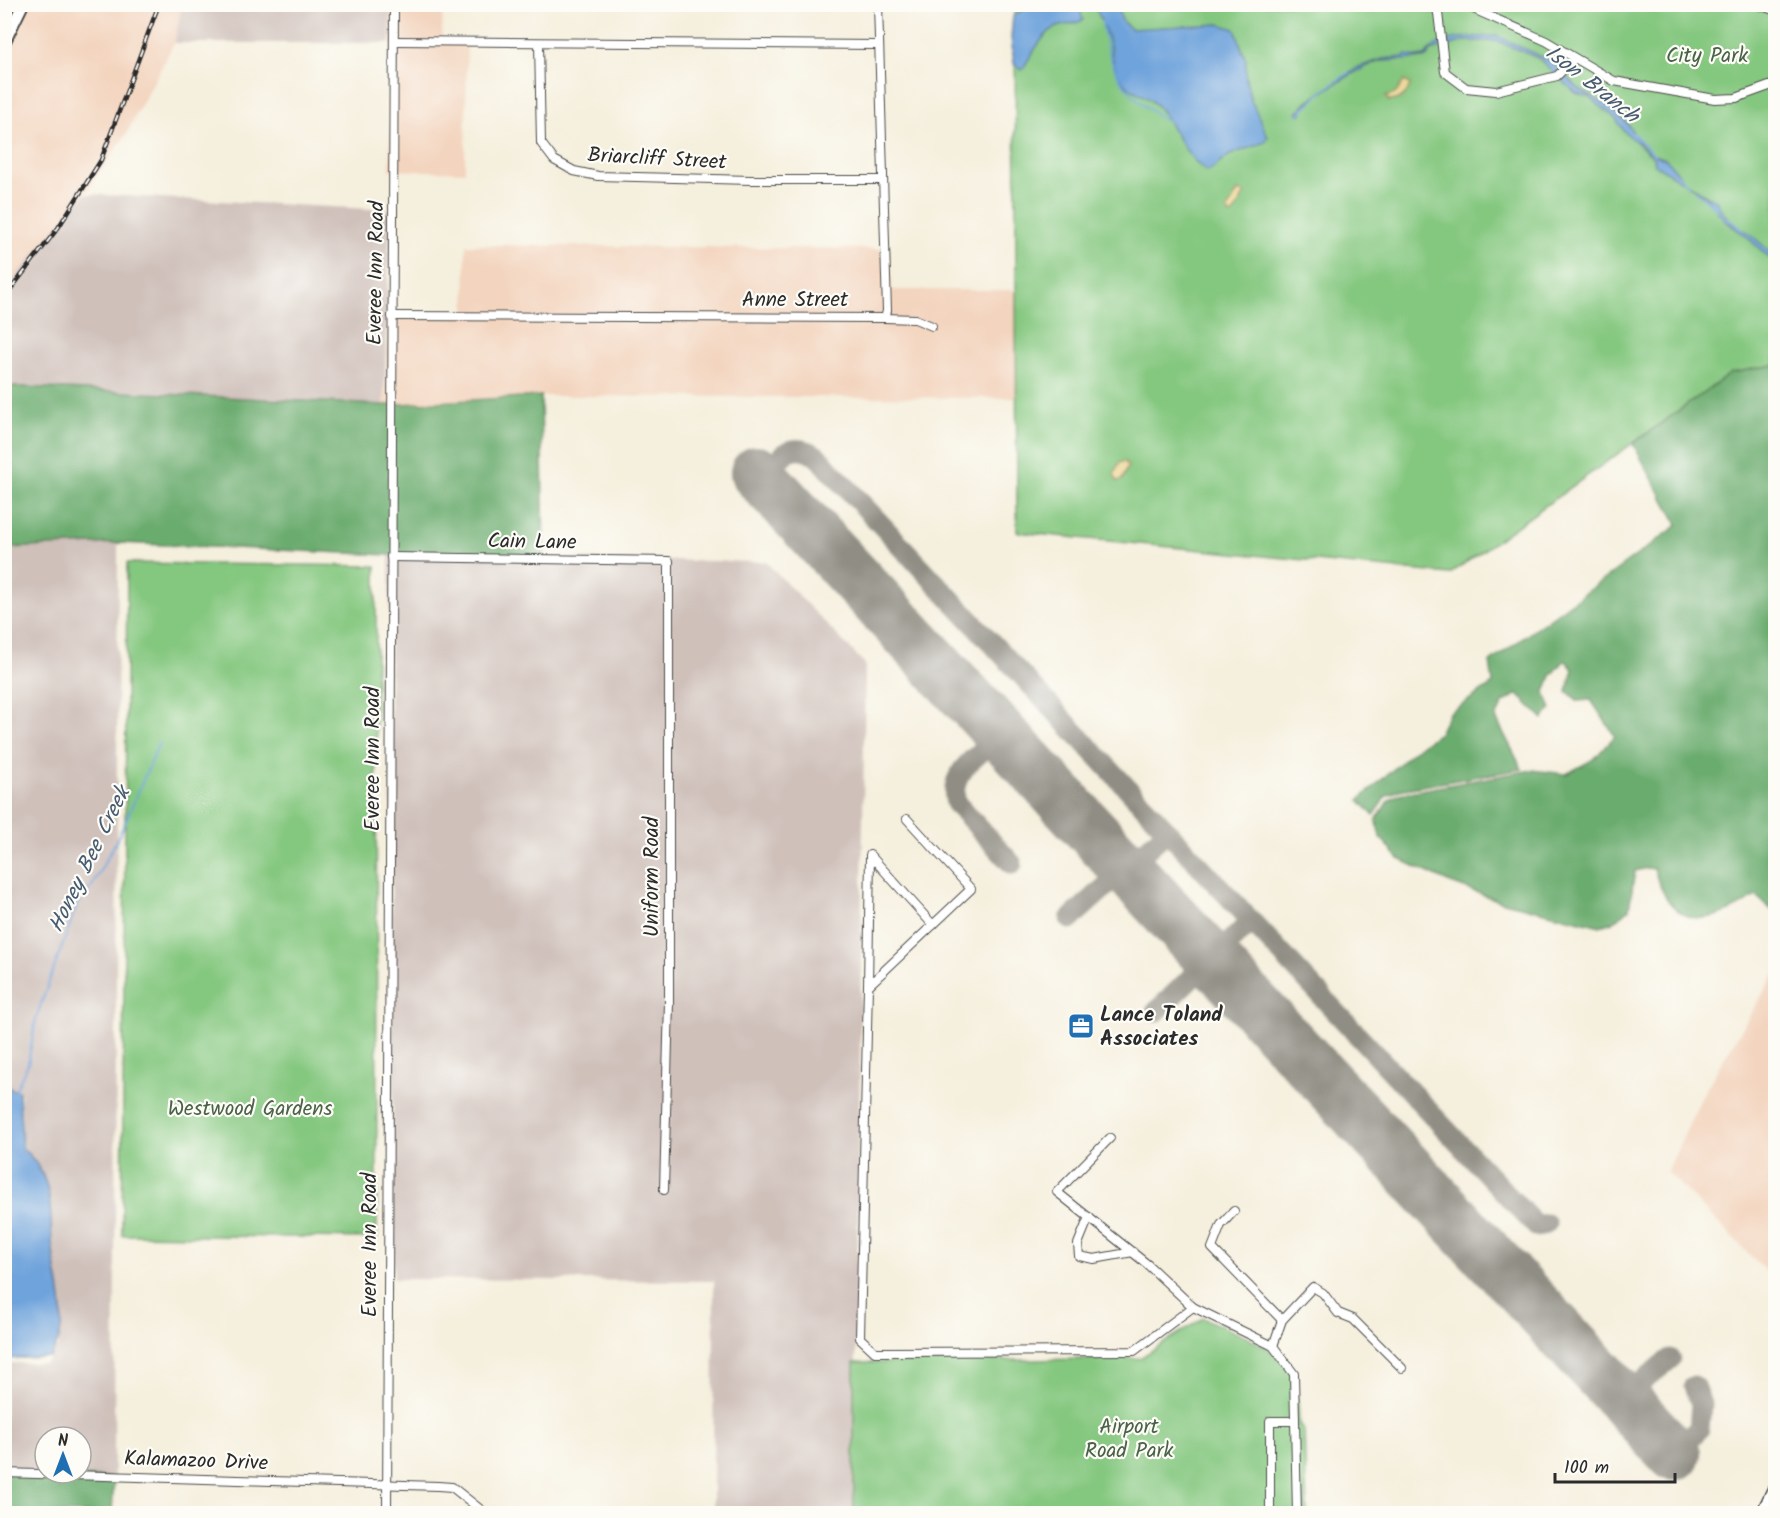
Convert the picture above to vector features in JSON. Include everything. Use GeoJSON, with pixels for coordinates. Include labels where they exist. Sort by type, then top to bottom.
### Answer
{"type":"FeatureCollection","features":[{"type":"Feature","properties":{"kind":"main road"},"geometry":{"type":"LineString","coordinates":[[1762,1514],[1776,1485]]}},
{"type":"Feature","properties":{"kind":"street"},"geometry":{"type":"LineString","coordinates":[[4,43],[23,4]]}},
{"type":"Feature","properties":{"kind":"street","name":"Everee Inn Road"},"geometry":{"type":"LineString","coordinates":[[387,1514],[394,4]]}},
{"type":"Feature","properties":{"kind":"street"},"geometry":{"type":"LineString","coordinates":[[878,4],[885,318]]}},
{"type":"Feature","properties":{"kind":"street"},"geometry":{"type":"LineString","coordinates":[[1434,4],[1438,13],[1445,72],[1466,88],[1476,91],[1496,91],[1557,76],[1574,59]]}},
{"type":"Feature","properties":{"kind":"street"},"geometry":{"type":"LineString","coordinates":[[1462,4],[1545,41],[1614,81],[1715,99],[1736,98],[1772,85],[1776,80]]}},
{"type":"Feature","properties":{"kind":"street"},"geometry":{"type":"LineString","coordinates":[[1757,4],[1776,11]]}},
{"type":"Feature","properties":{"kind":"street"},"geometry":{"type":"LineString","coordinates":[[395,41],[879,45]]}},
{"type":"Feature","properties":{"kind":"street","name":"Briarcliff Street"},"geometry":{"type":"LineString","coordinates":[[538,43],[541,143],[554,160],[574,171],[598,176],[751,180],[882,180]]}},
{"type":"Feature","properties":{"kind":"street","name":"Anne Street"},"geometry":{"type":"LineString","coordinates":[[392,316],[885,318],[915,319],[932,326]]}},
{"type":"Feature","properties":{"kind":"street","name":"Cain Lane"},"geometry":{"type":"LineString","coordinates":[[391,557],[669,561],[669,564]]}},
{"type":"Feature","properties":{"kind":"street","name":"Uniform Road"},"geometry":{"type":"LineString","coordinates":[[664,1190],[669,1002],[669,564]]}},
{"type":"Feature","properties":{"kind":"street"},"geometry":{"type":"LineString","coordinates":[[868,986],[971,889],[907,819]]}},
{"type":"Feature","properties":{"kind":"street"},"geometry":{"type":"LineString","coordinates":[[933,925],[870,855],[860,1338],[875,1352],[1134,1352],[1193,1307]]}},
{"type":"Feature","properties":{"kind":"street"},"geometry":{"type":"LineString","coordinates":[[1110,1138],[1057,1192],[1133,1252],[1193,1307],[1273,1346],[1294,1374],[1297,1514]]}},
{"type":"Feature","properties":{"kind":"street"},"geometry":{"type":"LineString","coordinates":[[1234,1211],[1221,1225],[1212,1248],[1282,1320]]}},
{"type":"Feature","properties":{"kind":"street"},"geometry":{"type":"LineString","coordinates":[[1089,1217],[1078,1244],[1079,1256],[1094,1259],[1133,1252]]}},
{"type":"Feature","properties":{"kind":"street"},"geometry":{"type":"LineString","coordinates":[[1273,1346],[1282,1320],[1313,1287],[1323,1293],[1338,1313],[1353,1319],[1402,1368]]}},
{"type":"Feature","properties":{"kind":"street"},"geometry":{"type":"LineString","coordinates":[[1270,1514],[1270,1421],[1295,1421]]}},
{"type":"Feature","properties":{"kind":"street","name":"Kalamazoo Drive"},"geometry":{"type":"LineString","coordinates":[[4,1473],[452,1487],[486,1514]]}},
{"type":"Feature","properties":{"kind":"shaded area"},"geometry":{"type":"Polygon","coordinates":[[[22,5],[182,5],[174,43],[125,136],[85,194],[5,290],[5,37],[22,5]]]}},
{"type":"Feature","properties":{"kind":"shaded area"},"geometry":{"type":"Polygon","coordinates":[[[182,5],[391,5],[390,43],[174,43],[182,5]]]}},
{"type":"Feature","properties":{"kind":"shaded area"},"geometry":{"type":"Polygon","coordinates":[[[391,5],[443,5],[442,39],[467,41],[465,172],[390,170],[391,5]]]}},
{"type":"Feature","properties":{"kind":"shaded area"},"geometry":{"type":"Polygon","coordinates":[[[85,194],[390,210],[384,405],[5,386],[4,290],[85,194]]]}},
{"type":"Feature","properties":{"kind":"shaded area"},"geometry":{"type":"Polygon","coordinates":[[[466,245],[890,249],[892,290],[1016,290],[1017,398],[541,396],[384,405],[390,315],[465,316],[466,245]]]}},
{"type":"Feature","properties":{"kind":"shaded area"},"geometry":{"type":"Polygon","coordinates":[[[118,543],[114,1478],[93,1477],[93,1425],[33,1425],[33,1474],[5,1472],[5,1363],[46,1363],[58,1347],[53,1231],[22,1149],[21,1093],[5,1091],[4,548],[118,543]]]}},
{"type":"Feature","properties":{"kind":"shaded area"},"geometry":{"type":"Polygon","coordinates":[[[389,555],[766,562],[865,664],[854,1513],[713,1513],[714,1281],[394,1279],[389,555]]]}},
{"type":"Feature","properties":{"kind":"shaded area"},"geometry":{"type":"Polygon","coordinates":[[[1775,973],[1775,1276],[1771,1276],[1667,1172],[1703,1094],[1775,973]]]}},
{"type":"Feature","properties":{"kind":"green space","name":"City Park"},"geometry":{"type":"Polygon","coordinates":[[[1015,5],[1775,5],[1775,365],[1731,373],[1450,574],[1017,532],[1015,5]]]}},
{"type":"Feature","properties":{"kind":"green space"},"geometry":{"type":"Polygon","coordinates":[[[1775,365],[1775,913],[1756,896],[1723,914],[1708,918],[1694,918],[1682,913],[1671,904],[1662,890],[1654,869],[1647,868],[1635,871],[1629,909],[1613,922],[1600,926],[1500,901],[1448,882],[1399,859],[1380,837],[1376,820],[1388,801],[1399,794],[1532,770],[1566,774],[1594,759],[1615,736],[1591,700],[1578,701],[1567,691],[1573,669],[1565,660],[1551,676],[1545,692],[1551,709],[1543,719],[1517,694],[1503,703],[1496,718],[1522,769],[1399,790],[1385,797],[1374,816],[1359,800],[1417,748],[1439,733],[1449,713],[1493,684],[1490,662],[1678,525],[1633,444],[1731,373],[1775,365]]]}},
{"type":"Feature","properties":{"kind":"green space"},"geometry":{"type":"Polygon","coordinates":[[[4,386],[384,405],[541,396],[544,557],[389,555],[118,543],[5,548],[4,386]]]}},
{"type":"Feature","properties":{"kind":"green space","name":"Westwood Gardens"},"geometry":{"type":"Polygon","coordinates":[[[127,563],[376,566],[377,1238],[122,1235],[127,563]]]}},
{"type":"Feature","properties":{"kind":"green space","name":"Airport Road Park"},"geometry":{"type":"Polygon","coordinates":[[[1203,1318],[1272,1351],[1288,1366],[1294,1378],[1297,1394],[1299,1425],[1304,1430],[1307,1513],[854,1513],[854,1363],[1140,1358],[1203,1318]]]}},
{"type":"Feature","properties":{"kind":"green space"},"geometry":{"type":"Polygon","coordinates":[[[4,1472],[33,1474],[33,1485],[93,1485],[93,1477],[114,1478],[112,1513],[5,1513],[4,1472]]]}},
{"type":"Feature","properties":{"kind":"sand"},"geometry":{"type":"Polygon","coordinates":[[[1404,81],[1410,84],[1405,94],[1399,99],[1388,101],[1386,97],[1396,93],[1404,81]]]}},
{"type":"Feature","properties":{"kind":"sand"},"geometry":{"type":"Polygon","coordinates":[[[1238,191],[1245,193],[1234,213],[1230,215],[1227,210],[1238,191]]]}},
{"type":"Feature","properties":{"kind":"sand"},"geometry":{"type":"Polygon","coordinates":[[[1124,461],[1128,466],[1122,480],[1117,481],[1114,474],[1119,463],[1124,461]]]}},
{"type":"Feature","properties":{"kind":"water"},"geometry":{"type":"Polygon","coordinates":[[[1032,5],[1079,5],[1083,20],[1050,31],[1022,70],[1014,64],[1011,37],[1013,16],[1032,5]]]}},
{"type":"Feature","properties":{"kind":"water"},"geometry":{"type":"Polygon","coordinates":[[[1094,5],[1116,5],[1123,22],[1131,29],[1219,24],[1235,29],[1246,60],[1246,80],[1251,100],[1268,137],[1265,142],[1230,155],[1208,172],[1200,166],[1187,151],[1159,108],[1124,83],[1117,74],[1105,28],[1094,5]]]}},
{"type":"Feature","properties":{"kind":"water"},"geometry":{"type":"Polygon","coordinates":[[[1497,36],[1549,60],[1579,89],[1605,104],[1626,122],[1642,146],[1651,154],[1666,159],[1686,183],[1716,201],[1731,220],[1729,222],[1750,234],[1775,256],[1775,263],[1745,235],[1727,223],[1705,196],[1655,164],[1653,157],[1624,131],[1616,119],[1589,97],[1576,93],[1538,58],[1497,41],[1465,41],[1430,51],[1427,57],[1375,63],[1343,79],[1312,100],[1305,106],[1301,115],[1297,113],[1305,103],[1359,67],[1383,59],[1407,55],[1425,56],[1431,49],[1439,43],[1448,40],[1497,36]]]}},
{"type":"Feature","properties":{"kind":"water"},"geometry":{"type":"Polygon","coordinates":[[[4,1088],[19,1092],[22,1148],[41,1170],[49,1195],[53,1250],[62,1304],[61,1331],[50,1357],[5,1359],[4,1088]]]}},
{"type":"Feature","properties":{"kind":"waterway","name":"Ison Branch"},"geometry":{"type":"LineString","coordinates":[[1102,22],[1109,54],[1120,79],[1138,100],[1165,120]]}},
{"type":"Feature","properties":{"kind":"waterway","name":"Ison Branch"},"geometry":{"type":"LineString","coordinates":[[1298,114],[1324,90],[1349,73]]}},
{"type":"Feature","properties":{"kind":"waterway","name":"Ison Branch"},"geometry":{"type":"LineString","coordinates":[[1633,133],[1654,155]]}},
{"type":"Feature","properties":{"kind":"waterway","name":"Ison Branch"},"geometry":{"type":"LineString","coordinates":[[1676,174],[1688,184]]}},
{"type":"Feature","properties":{"kind":"waterway","name":"Ison Branch"},"geometry":{"type":"LineString","coordinates":[[1694,190],[1718,210]]}},
{"type":"Feature","properties":{"kind":"waterway","name":"Ison Branch"},"geometry":{"type":"LineString","coordinates":[[1729,219],[1743,231]]}},
{"type":"Feature","properties":{"kind":"waterway","name":"Honey Bee Creek"},"geometry":{"type":"LineString","coordinates":[[15,1091],[28,1064],[36,1018],[77,905],[92,886],[120,834],[159,743]]}},
{"type":"Feature","properties":{"kind":"taxiway"},"geometry":{"type":"LineString","coordinates":[[766,483],[779,459],[791,450],[807,451],[817,456],[1536,1226],[1546,1224]]}},
{"type":"Feature","properties":{"kind":"taxiway"},"geometry":{"type":"LineString","coordinates":[[1000,736],[967,765],[956,782],[954,792],[956,803],[1012,864]]}},
{"type":"Feature","properties":{"kind":"taxiway"},"geometry":{"type":"LineString","coordinates":[[1070,919],[1167,831]]}},
{"type":"Feature","properties":{"kind":"taxiway"},"geometry":{"type":"LineString","coordinates":[[1156,1012],[1252,922]]}},
{"type":"Feature","properties":{"kind":"taxiway"},"geometry":{"type":"LineString","coordinates":[[1622,1398],[1670,1359]]}},
{"type":"Feature","properties":{"kind":"taxiway"},"geometry":{"type":"LineString","coordinates":[[1674,1454],[1699,1429],[1701,1404],[1694,1386]]}},
{"type":"Feature","properties":{"kind":"runway"},"geometry":{"type":"LineString","coordinates":[[757,473],[1674,1454]]}},
{"type":"Feature","properties":{"kind":"railway"},"geometry":{"type":"LineString","coordinates":[[4,298],[58,228],[101,160],[159,4]]}},
{"type":"Feature","properties":{"kind":"place","name":"Lance Toland Associates"},"geometry":{"type":"Point","coordinates":[1081,1026]}}]}
